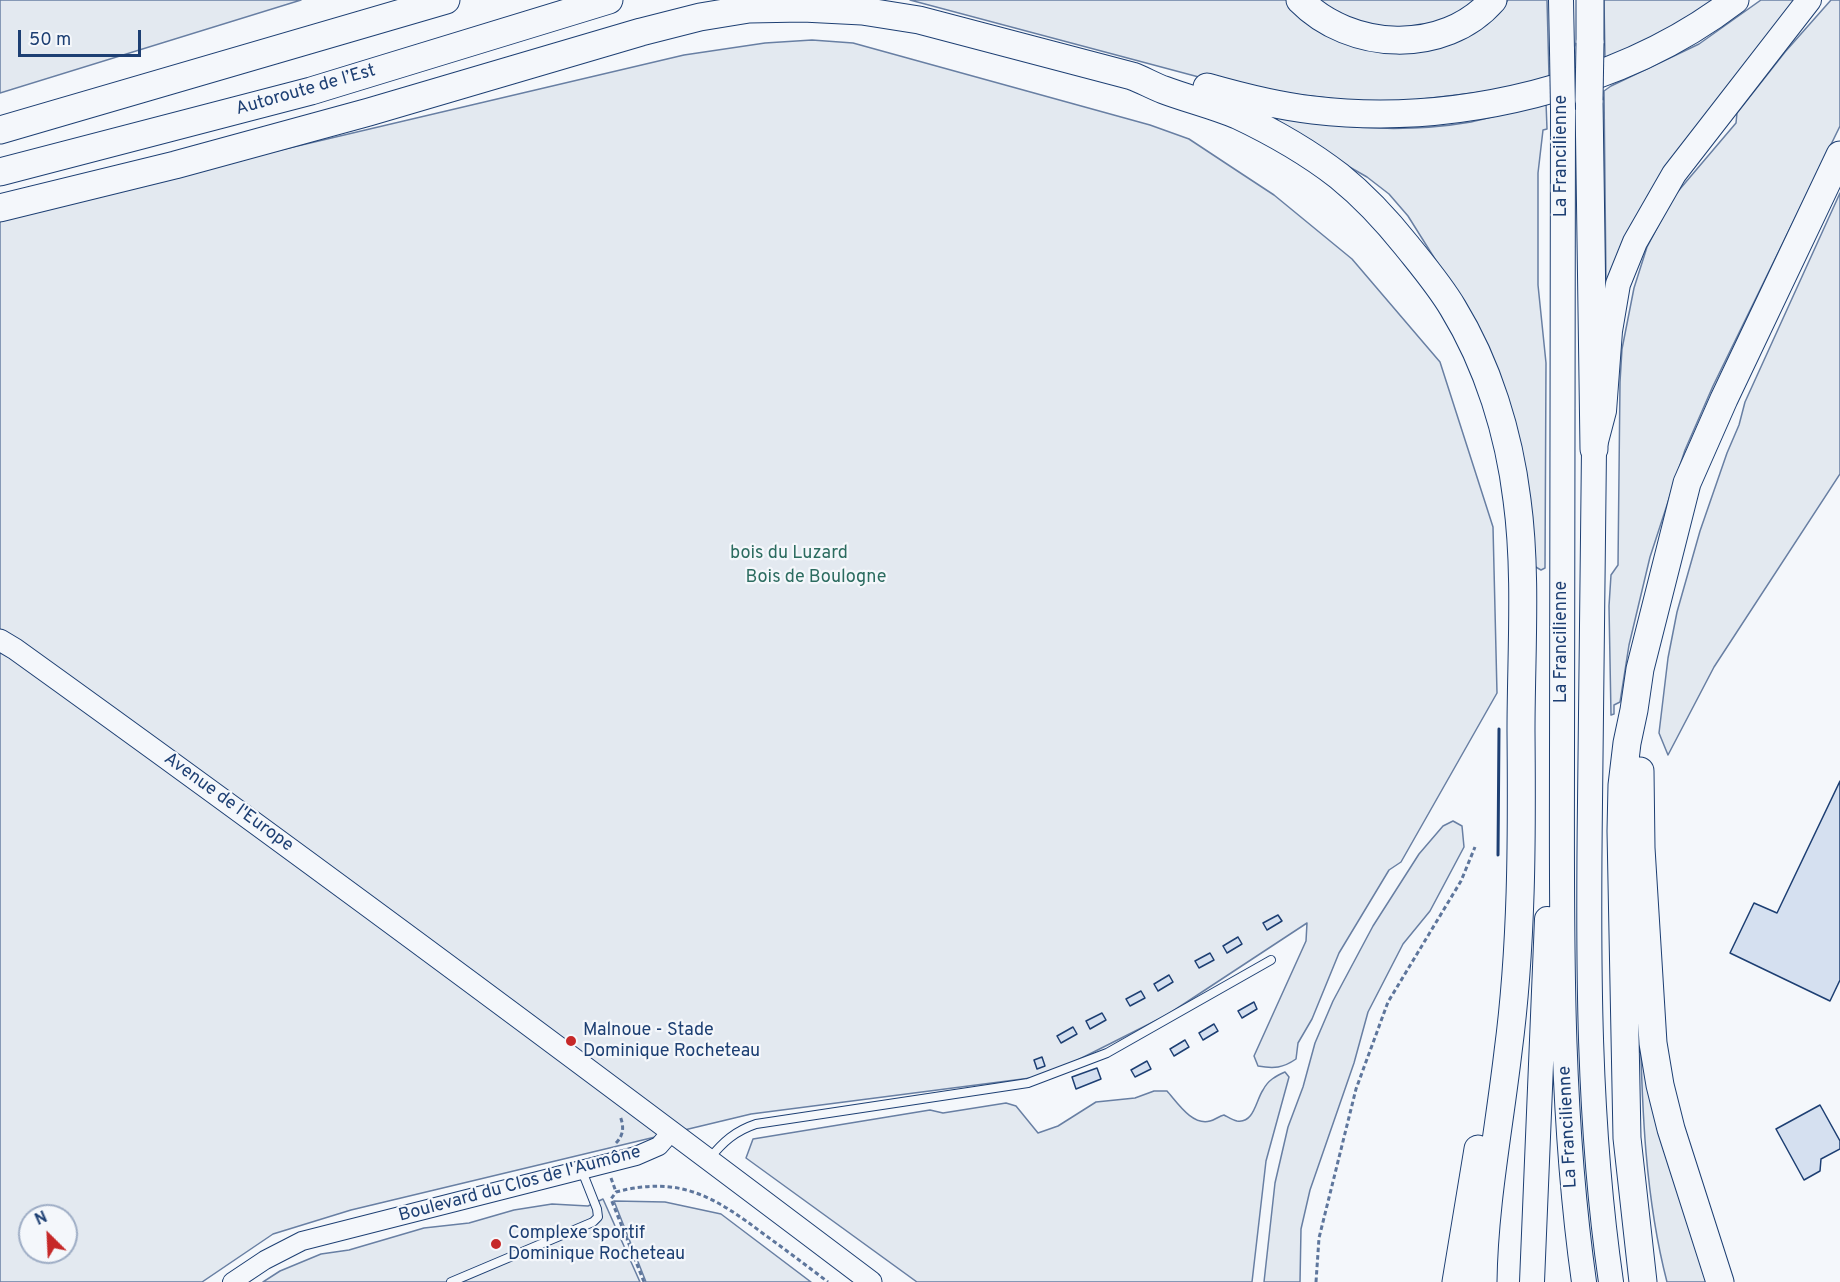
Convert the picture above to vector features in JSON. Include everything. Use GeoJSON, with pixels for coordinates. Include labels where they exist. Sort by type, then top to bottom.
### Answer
{"type":"FeatureCollection","features":[{"type":"Feature","properties":{"kind":"highway"},"geometry":{"type":"LineString","coordinates":[[0,130],[446,0]]}},
{"type":"Feature","properties":{"kind":"highway","name":"Autoroute de l’Est"},"geometry":{"type":"LineString","coordinates":[[0,172],[311,91],[609,0]]}},
{"type":"Feature","properties":{"kind":"highway"},"geometry":{"type":"LineString","coordinates":[[1300,0],[1326,21],[1347,31],[1368,38],[1393,41],[1419,39],[1445,32],[1469,20],[1493,0]]}},
{"type":"Feature","properties":{"kind":"highway","name":"La Francilienne"},"geometry":{"type":"LineString","coordinates":[[1561,0],[1563,110],[1562,856],[1565,1058],[1568,1144],[1574,1215],[1584,1282]]}},
{"type":"Feature","properties":{"kind":"highway"},"geometry":{"type":"LineString","coordinates":[[1590,0],[1589,100],[1594,448]]}},
{"type":"Feature","properties":{"kind":"highway"},"geometry":{"type":"LineString","coordinates":[[1132,75],[1164,76],[1241,97],[1314,110],[1382,114],[1468,108],[1545,91],[1606,70],[1656,49],[1735,0]]}},
{"type":"Feature","properties":{"kind":"highway","name":"La Francilienne"},"geometry":{"type":"LineString","coordinates":[[1611,1282],[1600,1201],[1590,1055],[1588,899],[1594,448],[1604,411],[1607,355],[1613,307],[1618,284],[1635,242],[1674,174],[1809,0]]}},
{"type":"Feature","properties":{"kind":"highway"},"geometry":{"type":"LineString","coordinates":[[0,208],[175,165],[369,112],[641,32],[700,17],[749,9],[815,8],[862,11],[919,20],[1132,75],[1162,90],[1237,116],[1313,157],[1342,179],[1386,221],[1434,280],[1468,334],[1481,364],[1500,419],[1514,473],[1521,564],[1518,957],[1485,1238],[1483,1282]]}},
{"type":"Feature","properties":{"kind":"highway"},"geometry":{"type":"LineString","coordinates":[[1643,1282],[1627,1138],[1621,831],[1622,785],[1627,743],[1640,669],[1687,483],[1724,399],[1840,156]]}},
{"type":"Feature","properties":{"kind":"highway"},"geometry":{"type":"LineString","coordinates":[[1634,710],[1640,738],[1641,848],[1656,1064],[1671,1129],[1720,1282]]}},
{"type":"Feature","properties":{"kind":"highway"},"geometry":{"type":"LineString","coordinates":[[1532,1282],[1548,894],[1562,856]]}},
{"type":"Feature","properties":{"kind":"highway"},"geometry":{"type":"LineString","coordinates":[[1455,1282],[1490,1079],[1508,1053]]}},
{"type":"Feature","properties":{"kind":"main road","name":"Avenue de l'Europe"},"geometry":{"type":"LineString","coordinates":[[0,640],[236,808],[672,1131]]}},
{"type":"Feature","properties":{"kind":"main road"},"geometry":{"type":"LineString","coordinates":[[672,1131],[871,1282]]}},
{"type":"Feature","properties":{"kind":"street","name":"Boulevard du Clos de l'Aumône"},"geometry":{"type":"LineString","coordinates":[[232,1282],[265,1260],[302,1241],[582,1171],[648,1152],[658,1146],[672,1131]]}},
{"type":"Feature","properties":{"kind":"lane"},"geometry":{"type":"LineString","coordinates":[[709,1159],[724,1142],[741,1129],[756,1124],[1028,1083],[1107,1053],[1271,960]]}},
{"type":"Feature","properties":{"kind":"lane"},"geometry":{"type":"LineString","coordinates":[[451,1282],[593,1222],[598,1217],[597,1209],[582,1171]]}},
{"type":"Feature","properties":{"kind":"path"},"geometry":{"type":"LineString","coordinates":[[1316,1282],[1319,1239],[1360,1078],[1388,1002],[1461,881],[1475,847]]}},
{"type":"Feature","properties":{"kind":"path"},"geometry":{"type":"LineString","coordinates":[[644,1282],[611,1199],[616,1192],[652,1186],[693,1191],[723,1204],[828,1282]]}},
{"type":"Feature","properties":{"kind":"green space"},"geometry":{"type":"Polygon","coordinates":[[[0,0],[301,0],[0,93],[0,0]]]}},
{"type":"Feature","properties":{"kind":"green space"},"geometry":{"type":"Polygon","coordinates":[[[910,0],[1287,0],[1349,42],[1500,10],[1508,0],[1547,0],[1549,76],[1524,87],[1380,104],[1240,88],[910,0]]]}},
{"type":"Feature","properties":{"kind":"green space"},"geometry":{"type":"Polygon","coordinates":[[[1313,0],[1476,0],[1457,14],[1425,28],[1371,28],[1313,0]]]}},
{"type":"Feature","properties":{"kind":"green space"},"geometry":{"type":"Polygon","coordinates":[[[1604,0],[1722,0],[1688,22],[1605,59],[1604,0]]]}},
{"type":"Feature","properties":{"kind":"green space"},"geometry":{"type":"Polygon","coordinates":[[[1761,0],[1799,0],[1606,284],[1604,91],[1699,44],[1761,0]]]}},
{"type":"Feature","properties":{"kind":"green space"},"geometry":{"type":"Polygon","coordinates":[[[1831,0],[1840,0],[1840,126],[1713,386],[1685,450],[1650,557],[1629,645],[1620,702],[1614,705],[1614,714],[1611,715],[1609,606],[1611,575],[1618,565],[1620,382],[1622,349],[1634,288],[1647,247],[1674,196],[1736,123],[1737,113],[1785,52],[1831,0]]]}},
{"type":"Feature","properties":{"kind":"green space","name":"bois du Luzard"},"geometry":{"type":"Polygon","coordinates":[[[812,40],[853,43],[1150,125],[1189,139],[1274,195],[1352,259],[1440,362],[1493,527],[1497,693],[1401,862],[1389,870],[1339,953],[1312,1019],[1298,1043],[1296,1059],[1282,1066],[1269,1067],[1258,1066],[1254,1056],[1306,941],[1307,923],[1167,1015],[1046,1076],[751,1114],[351,1210],[273,1234],[202,1282],[0,1282],[0,216],[684,55],[765,43],[812,40]]]}},
{"type":"Feature","properties":{"kind":"green space"},"geometry":{"type":"Polygon","coordinates":[[[1546,102],[1547,129],[1543,130],[1538,173],[1538,285],[1546,363],[1545,568],[1541,570],[1534,566],[1440,267],[1408,216],[1389,194],[1367,177],[1276,122],[1279,116],[1350,127],[1423,128],[1471,122],[1546,102]]]}},
{"type":"Feature","properties":{"kind":"green space"},"geometry":{"type":"Polygon","coordinates":[[[1840,193],[1840,474],[1714,667],[1668,755],[1659,733],[1668,658],[1677,612],[1700,531],[1739,425],[1745,402],[1840,193]]]}},
{"type":"Feature","properties":{"kind":"green space"},"geometry":{"type":"Polygon","coordinates":[[[1453,821],[1462,826],[1464,847],[1430,911],[1403,944],[1368,1012],[1354,1063],[1310,1190],[1301,1229],[1300,1282],[1264,1282],[1275,1183],[1288,1127],[1303,1087],[1315,1043],[1333,1001],[1373,926],[1419,854],[1443,826],[1453,821]]]}},
{"type":"Feature","properties":{"kind":"green space"},"geometry":{"type":"Polygon","coordinates":[[[1640,1020],[1714,1282],[1667,1282],[1649,1185],[1640,1020]]]}},
{"type":"Feature","properties":{"kind":"green space"},"geometry":{"type":"Polygon","coordinates":[[[1285,1072],[1289,1077],[1266,1161],[1252,1282],[917,1282],[746,1158],[753,1139],[930,1110],[943,1113],[1006,1103],[1016,1106],[1038,1133],[1058,1126],[1096,1102],[1135,1098],[1154,1091],[1167,1091],[1191,1117],[1197,1120],[1210,1121],[1224,1115],[1235,1121],[1243,1121],[1251,1115],[1267,1084],[1285,1072]]]}},
{"type":"Feature","properties":{"kind":"green space","name":"Complexe sportif Dominique Rocheteau"},"geometry":{"type":"Polygon","coordinates":[[[603,1199],[640,1282],[263,1282],[280,1271],[321,1254],[349,1250],[424,1228],[469,1223],[514,1210],[552,1204],[588,1206],[603,1199]]]}},
{"type":"Feature","properties":{"kind":"green space"},"geometry":{"type":"Polygon","coordinates":[[[614,1201],[665,1202],[721,1214],[811,1282],[646,1282],[614,1201]]]}},
{"type":"Feature","properties":{"kind":"building"},"geometry":{"type":"Polygon","coordinates":[[[1840,781],[1840,980],[1830,1001],[1730,953],[1754,903],[1777,913],[1840,781]]]}},
{"type":"Feature","properties":{"kind":"building"},"geometry":{"type":"Polygon","coordinates":[[[1278,915],[1282,921],[1267,930],[1263,923],[1278,915]]]}},
{"type":"Feature","properties":{"kind":"building"},"geometry":{"type":"Polygon","coordinates":[[[1238,937],[1242,944],[1227,953],[1223,946],[1238,937]]]}},
{"type":"Feature","properties":{"kind":"building"},"geometry":{"type":"Polygon","coordinates":[[[1210,953],[1214,960],[1199,968],[1195,961],[1210,953]]]}},
{"type":"Feature","properties":{"kind":"building"},"geometry":{"type":"Polygon","coordinates":[[[1169,975],[1173,982],[1158,991],[1154,984],[1169,975]]]}},
{"type":"Feature","properties":{"kind":"building"},"geometry":{"type":"Polygon","coordinates":[[[1141,991],[1145,998],[1130,1006],[1126,999],[1141,991]]]}},
{"type":"Feature","properties":{"kind":"building"},"geometry":{"type":"Polygon","coordinates":[[[1254,1002],[1257,1009],[1242,1018],[1238,1011],[1254,1002]]]}},
{"type":"Feature","properties":{"kind":"building"},"geometry":{"type":"Polygon","coordinates":[[[1102,1013],[1106,1020],[1090,1029],[1086,1021],[1102,1013]]]}},
{"type":"Feature","properties":{"kind":"building"},"geometry":{"type":"Polygon","coordinates":[[[1214,1024],[1218,1031],[1203,1040],[1199,1033],[1214,1024]]]}},
{"type":"Feature","properties":{"kind":"building"},"geometry":{"type":"Polygon","coordinates":[[[1073,1027],[1077,1034],[1061,1043],[1057,1036],[1073,1027]]]}},
{"type":"Feature","properties":{"kind":"building"},"geometry":{"type":"Polygon","coordinates":[[[1185,1040],[1189,1047],[1174,1056],[1170,1049],[1185,1040]]]}},
{"type":"Feature","properties":{"kind":"building"},"geometry":{"type":"Polygon","coordinates":[[[1042,1057],[1045,1066],[1037,1069],[1034,1060],[1042,1057]]]}},
{"type":"Feature","properties":{"kind":"building"},"geometry":{"type":"Polygon","coordinates":[[[1147,1061],[1151,1069],[1135,1077],[1131,1070],[1147,1061]]]}},
{"type":"Feature","properties":{"kind":"building"},"geometry":{"type":"Polygon","coordinates":[[[1097,1068],[1101,1079],[1076,1089],[1072,1077],[1097,1068]]]}},
{"type":"Feature","properties":{"kind":"building"},"geometry":{"type":"Polygon","coordinates":[[[1820,1105],[1840,1141],[1840,1149],[1821,1159],[1820,1171],[1804,1180],[1776,1129],[1820,1105]]]}},
{"type":"Feature","properties":{"kind":"wall"},"geometry":{"type":"LineString","coordinates":[[1498,855],[1499,729]]}},
{"type":"Feature","properties":{"kind":"place","name":"Malnoue - Stade Dominique Rocheteau"},"geometry":{"type":"Point","coordinates":[571,1041]}},
{"type":"Feature","properties":{"kind":"place","name":"Complexe sportif Dominique Rocheteau"},"geometry":{"type":"Point","coordinates":[496,1244]}},
{"type":"Feature","properties":{"kind":"park label","name":"Bois de Boulogne"},"geometry":{"type":"Point","coordinates":[816,578]}}]}
